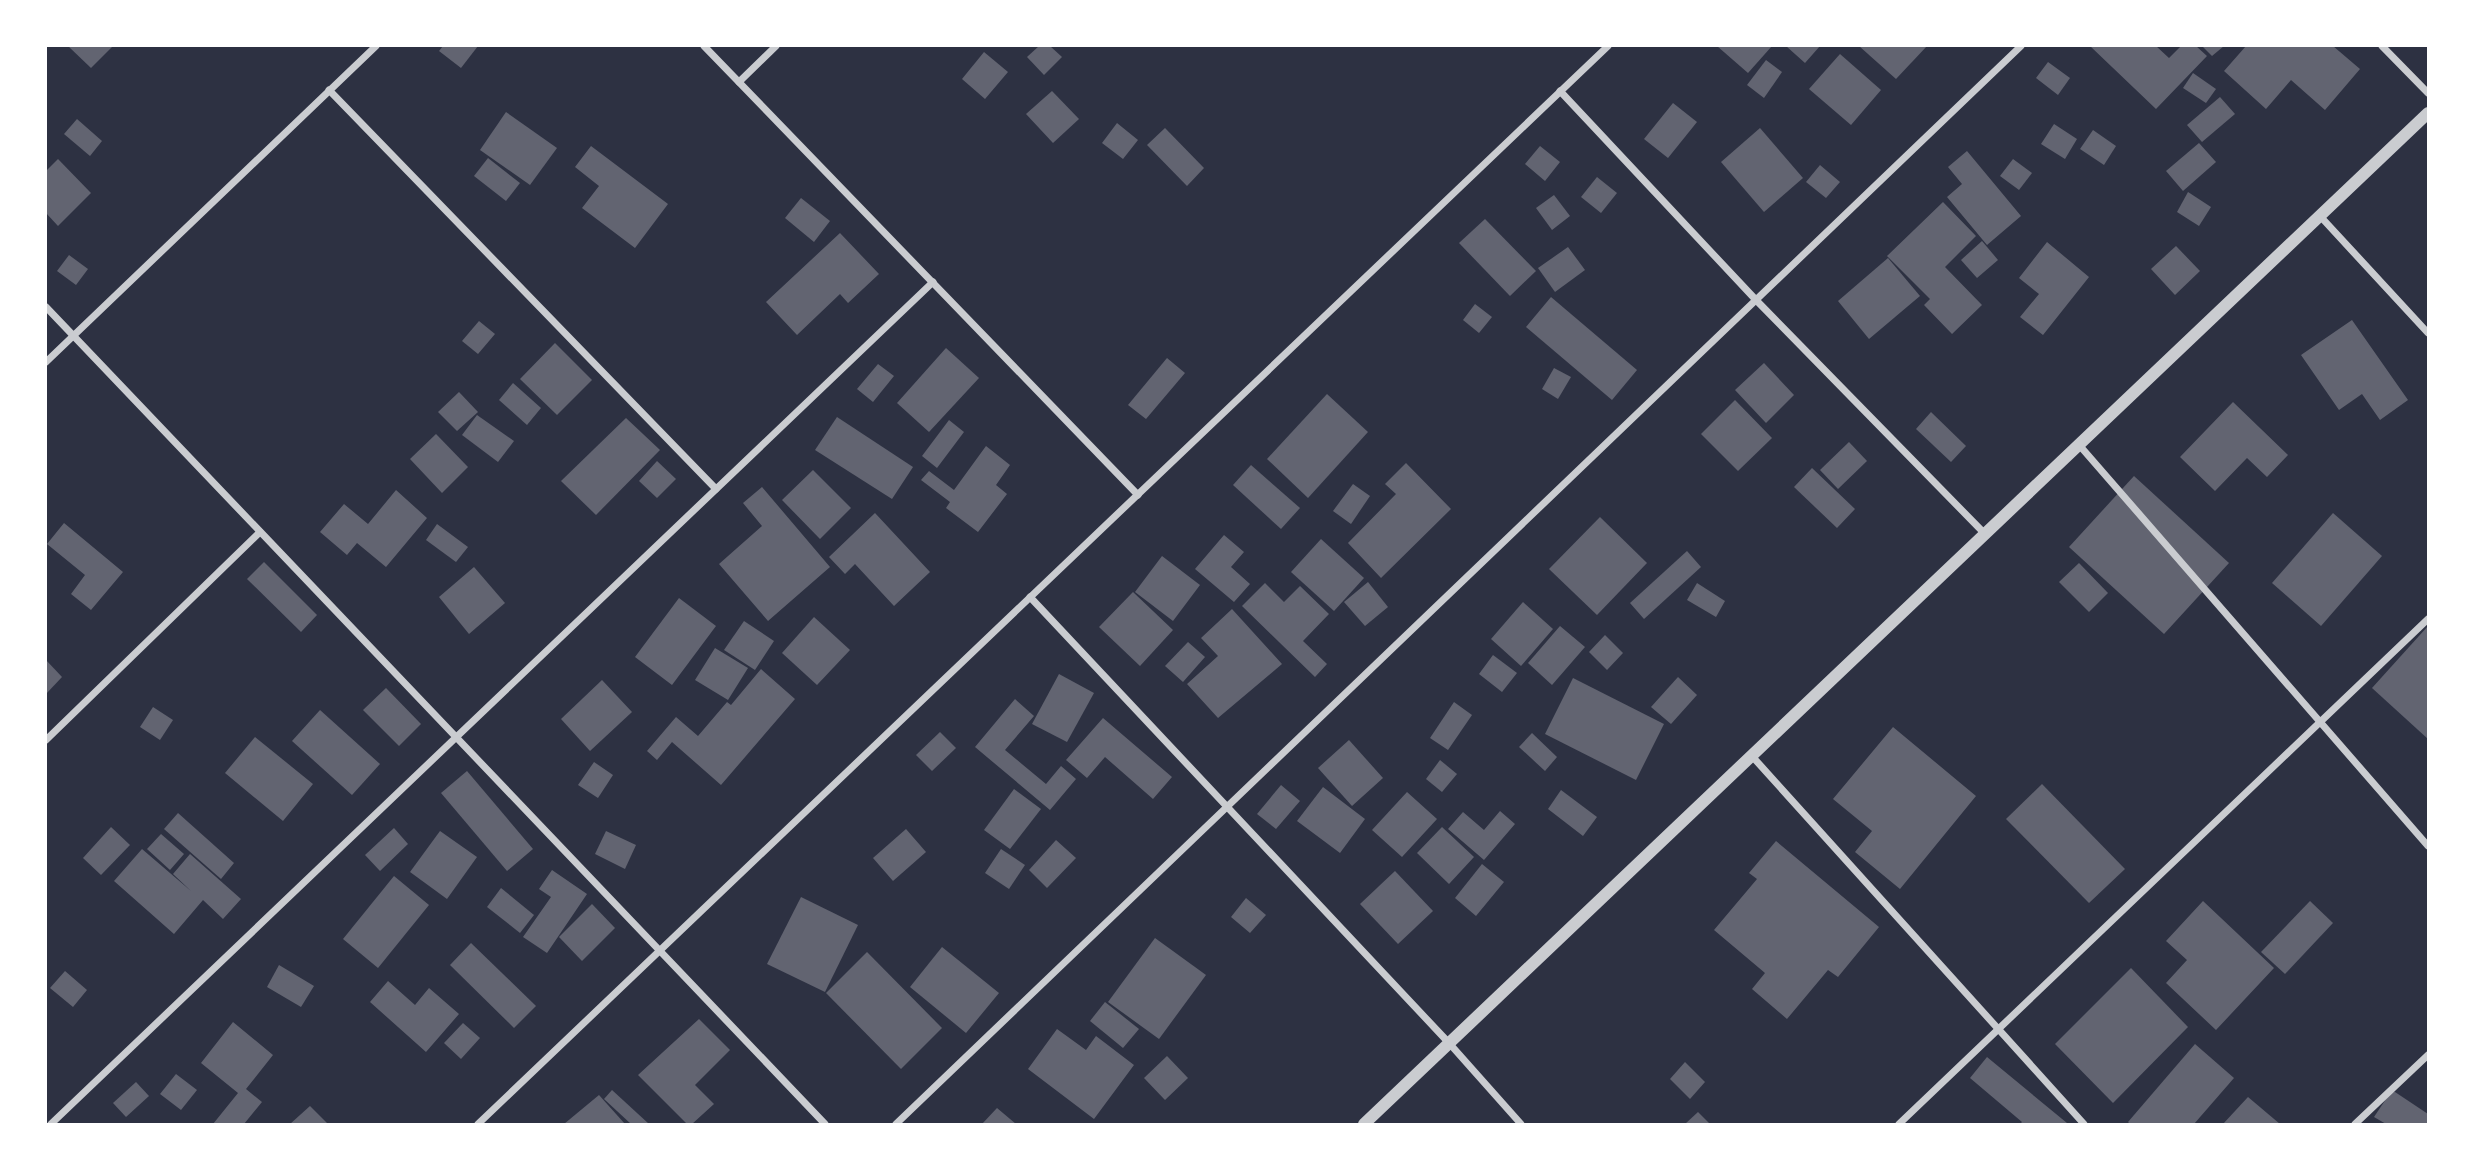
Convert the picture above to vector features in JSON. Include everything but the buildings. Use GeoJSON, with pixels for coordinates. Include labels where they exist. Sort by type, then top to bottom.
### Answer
{"type":"FeatureCollection","features":[{"type":"Feature","properties":{"kind":"street"},"geometry":{"type":"LineString","coordinates":[[46,362],[376,46]]}},
{"type":"Feature","properties":{"kind":"street"},"geometry":{"type":"LineString","coordinates":[[704,46],[1138,495]]}},
{"type":"Feature","properties":{"kind":"street"},"geometry":{"type":"LineString","coordinates":[[739,82],[776,46]]}},
{"type":"Feature","properties":{"kind":"street"},"geometry":{"type":"LineString","coordinates":[[478,1125],[1608,46]]}},
{"type":"Feature","properties":{"kind":"street"},"geometry":{"type":"LineString","coordinates":[[897,1125],[2021,46]]}},
{"type":"Feature","properties":{"kind":"street"},"geometry":{"type":"LineString","coordinates":[[2382,46],[2428,93]]}},
{"type":"Feature","properties":{"kind":"street"},"geometry":{"type":"LineString","coordinates":[[329,90],[716,489]]}},
{"type":"Feature","properties":{"kind":"street"},"geometry":{"type":"LineString","coordinates":[[1560,91],[1756,300],[1986,535]]}},
{"type":"Feature","properties":{"kind":"street"},"geometry":{"type":"LineString","coordinates":[[1364,1125],[2428,113]]}},
{"type":"Feature","properties":{"kind":"street"},"geometry":{"type":"LineString","coordinates":[[2320,216],[2428,333]]}},
{"type":"Feature","properties":{"kind":"street"},"geometry":{"type":"LineString","coordinates":[[51,1125],[933,282]]}},
{"type":"Feature","properties":{"kind":"street"},"geometry":{"type":"LineString","coordinates":[[46,307],[825,1125]]}},
{"type":"Feature","properties":{"kind":"street"},"geometry":{"type":"LineString","coordinates":[[2080,446],[2428,846]]}},
{"type":"Feature","properties":{"kind":"street"},"geometry":{"type":"LineString","coordinates":[[46,740],[260,532]]}},
{"type":"Feature","properties":{"kind":"street"},"geometry":{"type":"LineString","coordinates":[[1030,597],[1450,1043],[1521,1125]]}},
{"type":"Feature","properties":{"kind":"street"},"geometry":{"type":"LineString","coordinates":[[1899,1125],[2428,619]]}},
{"type":"Feature","properties":{"kind":"street"},"geometry":{"type":"LineString","coordinates":[[1751,755],[2084,1125]]}},
{"type":"Feature","properties":{"kind":"street"},"geometry":{"type":"LineString","coordinates":[[2355,1125],[2428,1055]]}}]}
